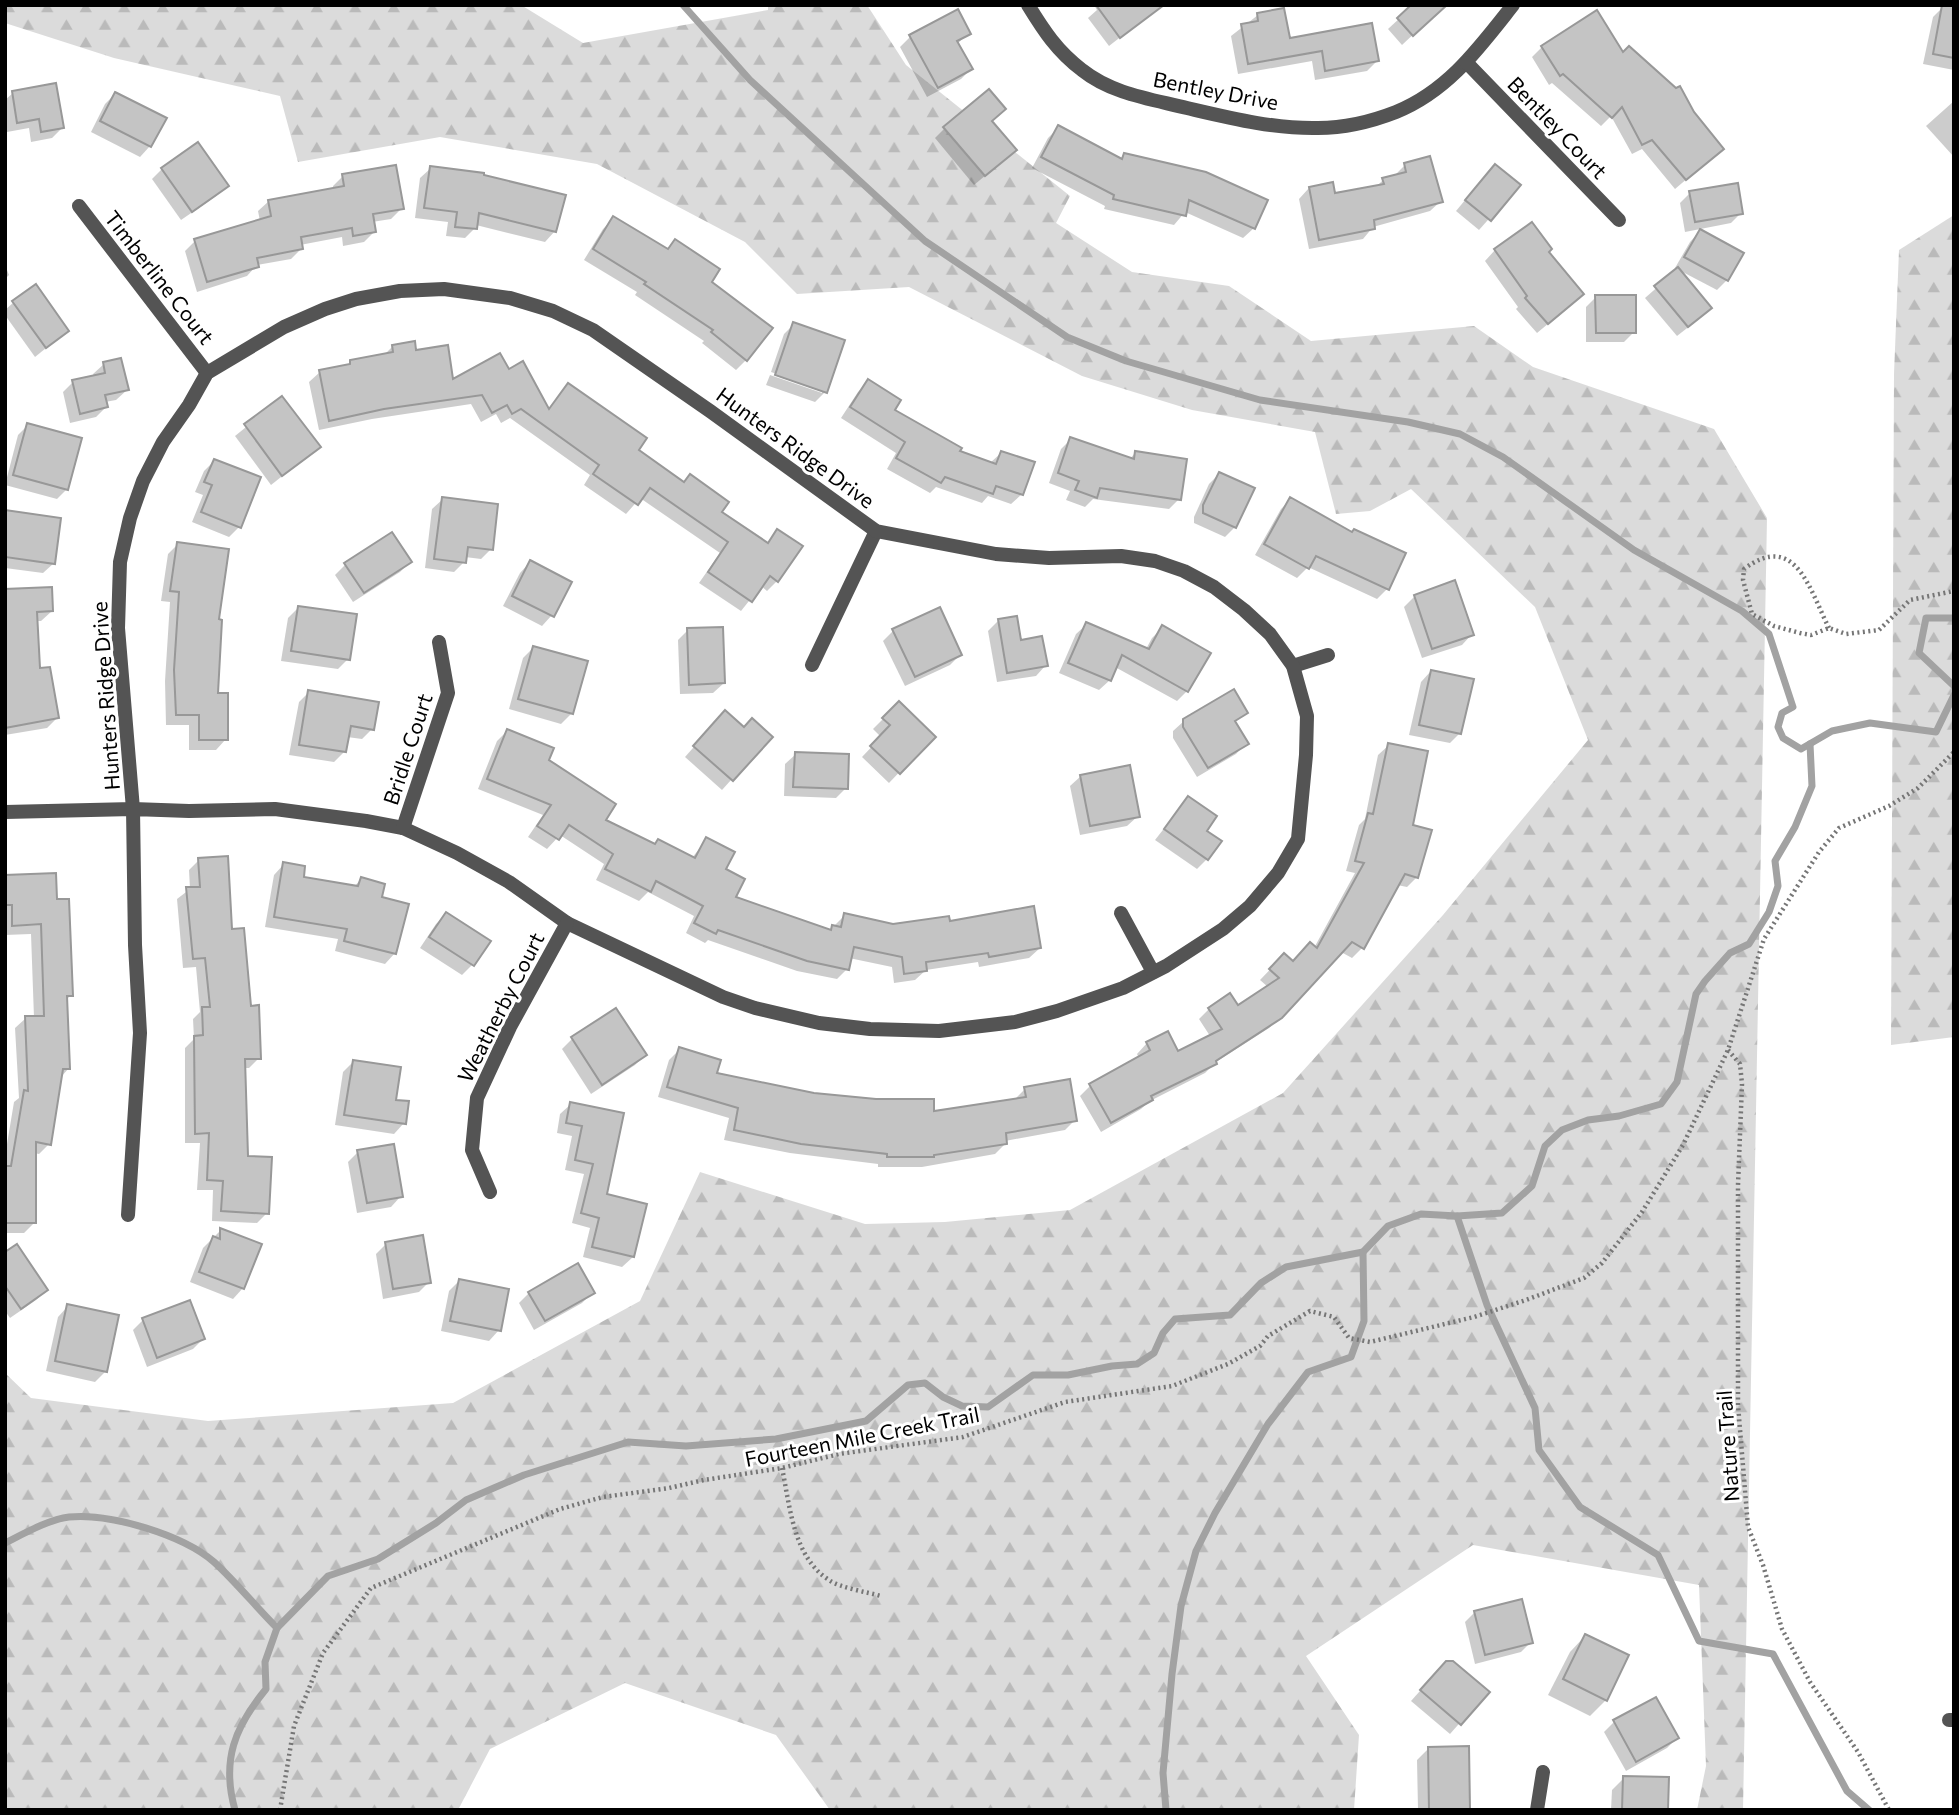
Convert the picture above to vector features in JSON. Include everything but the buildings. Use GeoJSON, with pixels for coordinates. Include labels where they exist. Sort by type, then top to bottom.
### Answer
{"type":"FeatureCollection","features":[{"type":"Feature","properties":{"kind":"street","name":"Bentley Drive"},"geometry":{"type":"LineString","coordinates":[[1028,5],[1052,44],[1083,72],[1121,92],[1250,122],[1319,128],[1370,121],[1427,96],[1467,63],[1513,5]]}},
{"type":"Feature","properties":{"kind":"street","name":"Bentley Court"},"geometry":{"type":"LineString","coordinates":[[1467,63],[1619,220]]}},
{"type":"Feature","properties":{"kind":"street","name":"Timberline Court"},"geometry":{"type":"LineString","coordinates":[[79,206],[207,373]]}},
{"type":"Feature","properties":{"kind":"street","name":"Hunters Ridge Drive"},"geometry":{"type":"LineString","coordinates":[[5,812],[134,809],[275,809],[403,828],[457,853],[509,882],[567,923],[734,1000],[819,1023],[870,1029],[939,1031],[1015,1021],[1057,1011],[1123,988],[1223,929],[1251,906],[1278,873],[1298,839],[1307,716],[1293,666],[1270,634],[1234,602],[1204,582],[1155,561],[1121,556],[1049,558],[996,554],[876,531],[593,330],[553,311],[510,298],[444,289],[400,291],[356,299],[284,327],[207,373],[163,442],[143,481],[130,518],[120,562],[118,628],[134,809],[135,945],[140,1033],[128,1215]]}},
{"type":"Feature","properties":{"kind":"street"},"geometry":{"type":"LineString","coordinates":[[812,665],[876,531]]}},
{"type":"Feature","properties":{"kind":"street","name":"Bridle Court"},"geometry":{"type":"LineString","coordinates":[[403,828],[448,693],[439,642]]}},
{"type":"Feature","properties":{"kind":"street"},"geometry":{"type":"LineString","coordinates":[[1293,666],[1328,655]]}},
{"type":"Feature","properties":{"kind":"street"},"geometry":{"type":"LineString","coordinates":[[1121,913],[1153,972]]}},
{"type":"Feature","properties":{"kind":"street","name":"Weatherby Court"},"geometry":{"type":"LineString","coordinates":[[490,1192],[472,1150],[477,1098],[510,1027],[567,923]]}},
{"type":"Feature","properties":{"kind":"street"},"geometry":{"type":"LineString","coordinates":[[1537,1810],[1543,1772]]}},
{"type":"Feature","properties":{"kind":"path"},"geometry":{"type":"LineString","coordinates":[[1829,628],[1803,575],[1795,565],[1779,555],[1770,555],[1757,559],[1744,569],[1743,580],[1752,614],[1774,626],[1811,635],[1829,628],[1846,634],[1879,630],[1910,600],[1954,591]]}},
{"type":"Feature","properties":{"kind":"path","name":"Fourteen Mile Creek Trail"},"geometry":{"type":"LineString","coordinates":[[280,1810],[294,1726],[323,1653],[371,1588],[560,1509],[603,1497],[782,1468],[839,1454],[963,1437],[1065,1402],[1172,1386],[1228,1364],[1260,1346],[1268,1336],[1310,1311],[1334,1317],[1349,1338],[1370,1342],[1474,1317],[1584,1278],[1602,1263],[1642,1212],[1683,1145],[1728,1050],[1763,939],[1819,852],[1839,828],[1889,806],[1919,788],[1954,752]]}},
{"type":"Feature","properties":{"kind":"path","name":"Nature Trail"},"geometry":{"type":"LineString","coordinates":[[1728,1050],[1740,1064],[1742,1084],[1738,1185],[1738,1405],[1748,1527],[1763,1565],[1782,1629],[1810,1682],[1858,1752],[1889,1810]]}},
{"type":"Feature","properties":{"kind":"path"},"geometry":{"type":"LineString","coordinates":[[782,1468],[804,1555],[829,1581],[881,1596]]}},
{"type":"Feature","properties":{"kind":"green space"},"geometry":{"type":"Polygon","coordinates":[[[5,5],[521,5],[583,43],[768,10],[768,5],[867,5],[906,65],[1070,196],[1056,223],[1132,272],[1229,286],[1311,341],[1474,326],[1533,367],[1714,429],[1767,518],[1743,1810],[1697,1810],[1706,1766],[1699,1585],[1473,1545],[1306,1656],[1359,1735],[1354,1810],[830,1810],[776,1735],[625,1683],[490,1749],[458,1810],[5,1810],[5,1373],[31,1398],[208,1421],[453,1403],[640,1301],[700,1172],[865,1224],[945,1222],[1070,1210],[1283,1093],[1443,915],[1588,740],[1535,607],[1411,489],[1370,511],[1336,514],[1315,432],[1192,410],[1082,376],[909,287],[797,294],[745,242],[597,164],[440,137],[298,162],[280,96],[114,58],[5,23],[5,5]]]}},
{"type":"Feature","properties":{"kind":"green space"},"geometry":{"type":"Polygon","coordinates":[[[1954,215],[1954,1037],[1891,1045],[1894,374],[1899,250],[1954,215]]]}},
{"type":"Feature","properties":{"kind":"waterway"},"geometry":{"type":"LineString","coordinates":[[683,5],[750,80],[925,241],[1067,337],[1126,361],[1260,400],[1408,422],[1460,434],[1503,457],[1634,550],[1742,611],[1769,634],[1793,707],[1782,713],[1778,727],[1783,738],[1801,749],[1832,731],[1870,723],[1936,732],[1954,695]]}},
{"type":"Feature","properties":{"kind":"waterway"},"geometry":{"type":"LineString","coordinates":[[1954,618],[1926,618],[1919,653],[1954,686]]}},
{"type":"Feature","properties":{"kind":"waterway"},"geometry":{"type":"LineString","coordinates":[[235,1810],[231,1792],[230,1760],[246,1717],[266,1689],[265,1662],[277,1628],[328,1576],[378,1559],[436,1523],[466,1500],[524,1475],[628,1442],[686,1446],[776,1439],[866,1421],[908,1385],[925,1383],[943,1397],[962,1406],[988,1407],[1033,1375],[1068,1375],[1137,1364],[1154,1353],[1163,1333],[1175,1319],[1230,1315],[1261,1283],[1286,1267],[1363,1252],[1388,1226],[1421,1214],[1457,1216],[1502,1213],[1532,1186],[1545,1146],[1562,1130],[1588,1120],[1619,1116],[1661,1104],[1677,1082],[1696,994],[1730,953],[1749,944],[1769,912],[1778,886],[1775,861],[1795,827],[1812,786],[1810,744]]}},
{"type":"Feature","properties":{"kind":"waterway"},"geometry":{"type":"LineString","coordinates":[[1457,1216],[1487,1305],[1535,1408],[1539,1450],[1580,1507],[1658,1555],[1699,1641],[1773,1654],[1847,1791],[1869,1810]]}},
{"type":"Feature","properties":{"kind":"waterway"},"geometry":{"type":"LineString","coordinates":[[1166,1810],[1163,1773],[1172,1674],[1181,1606],[1196,1551],[1215,1513],[1268,1424],[1308,1372],[1351,1357],[1364,1321],[1363,1252]]}},
{"type":"Feature","properties":{"kind":"waterway"},"geometry":{"type":"LineString","coordinates":[[5,1543],[45,1524],[69,1517],[105,1519],[146,1528],[201,1552],[214,1562],[277,1628]]}}]}
